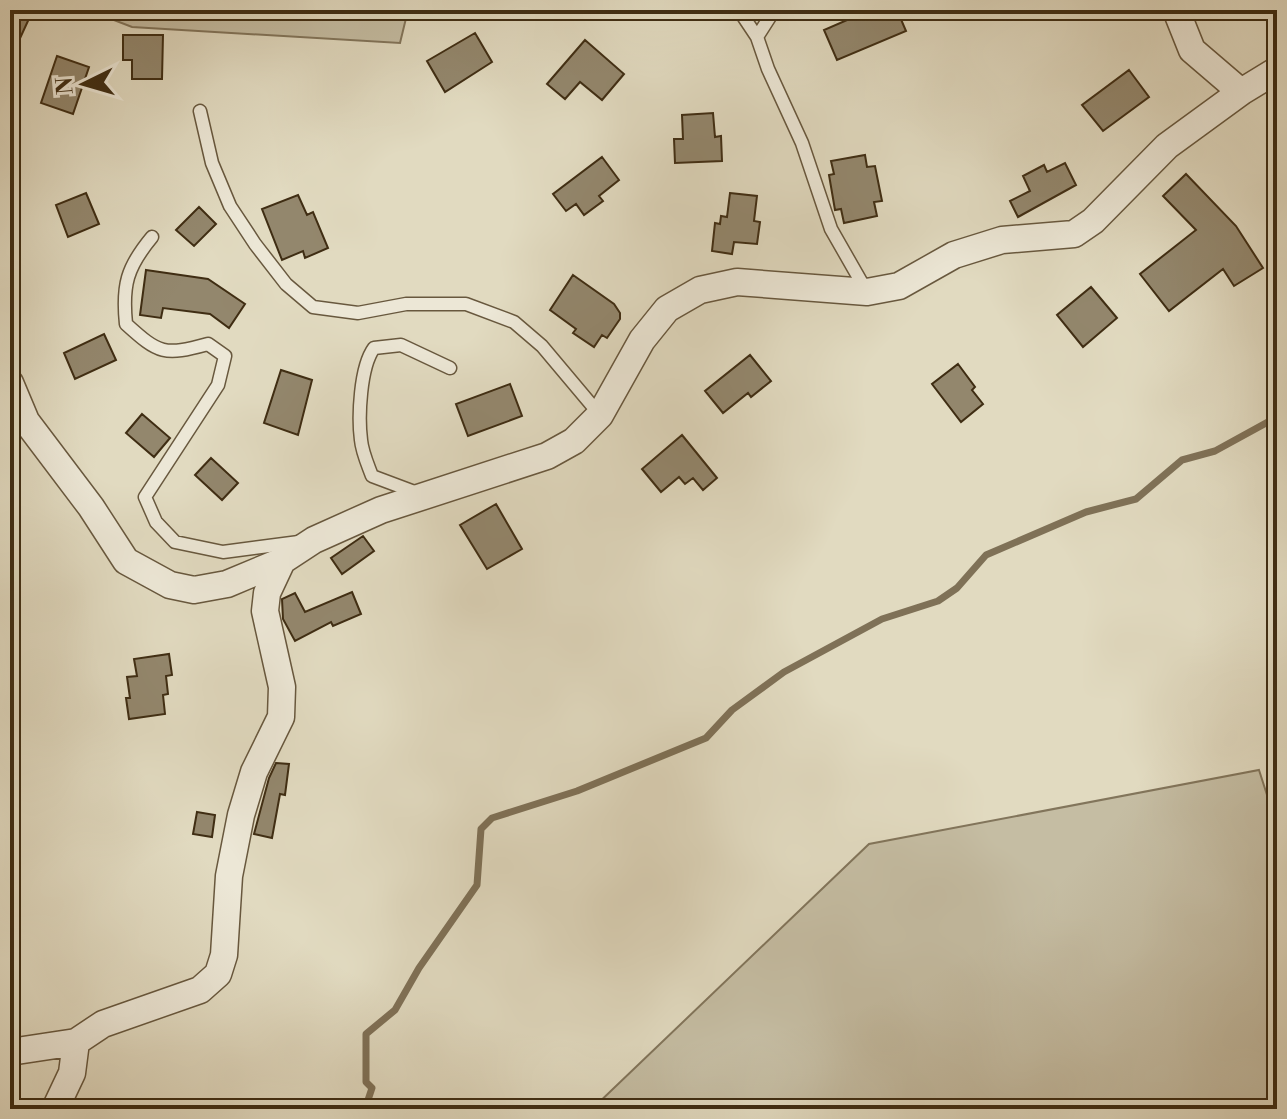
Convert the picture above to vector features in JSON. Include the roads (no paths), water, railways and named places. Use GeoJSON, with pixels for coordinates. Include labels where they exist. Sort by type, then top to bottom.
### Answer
{"type":"FeatureCollection","features":[{"type":"Feature","properties":{"kind":"street"},"geometry":{"type":"LineString","coordinates":[[1176,10],[1192,50],[1241,92]]}},
{"type":"Feature","properties":{"kind":"street"},"geometry":{"type":"LineString","coordinates":[[10,383],[26,421],[91,507],[126,561],[170,585],[194,590],[227,584],[282,561],[314,540],[381,510],[547,456],[574,441],[600,415],[642,340],[667,309],[700,290],[737,282],[867,292],[899,286],[954,255],[1002,240],[1074,234],[1093,221],[1167,146],[1277,70]]}},
{"type":"Feature","properties":{"kind":"street"},"geometry":{"type":"LineString","coordinates":[[10,1052],[76,1042],[103,1024],[200,990],[218,974],[224,955],[229,876],[241,815],[254,772],[281,717],[282,687],[265,611],[267,593],[282,561]]}},
{"type":"Feature","properties":{"kind":"street"},"geometry":{"type":"LineString","coordinates":[[55,1109],[72,1073],[76,1042]]}},
{"type":"Feature","properties":{"kind":"lane"},"geometry":{"type":"LineString","coordinates":[[739,10],[757,37],[802,143],[831,229],[867,292]]}},
{"type":"Feature","properties":{"kind":"lane"},"geometry":{"type":"LineString","coordinates":[[757,37],[773,12],[778,10]]}},
{"type":"Feature","properties":{"kind":"lane"},"geometry":{"type":"LineString","coordinates":[[200,111],[212,163],[230,206],[286,284],[313,307],[358,313],[406,304],[466,304],[514,322],[542,346],[600,415]]}},
{"type":"Feature","properties":{"kind":"lane"},"geometry":{"type":"LineString","coordinates":[[152,237],[134,258],[123,293],[126,324],[150,346],[177,353],[208,344],[225,356],[218,385],[145,497],[156,522],[175,542],[223,552],[314,540]]}},
{"type":"Feature","properties":{"kind":"lane"},"geometry":{"type":"LineString","coordinates":[[426,496],[372,476],[361,442],[361,404],[367,357],[374,348],[401,345],[450,368]]}},
{"type":"Feature","properties":{"kind":"waterway"},"geometry":{"type":"LineString","coordinates":[[365,1109],[372,1088],[366,1082],[366,1034],[395,1010],[419,968],[477,885],[481,829],[492,818],[577,791],[706,738],[732,710],[784,672],[882,619],[938,601],[957,588],[986,555],[1086,512],[1136,499],[1182,460],[1215,451],[1277,417]]}}]}
